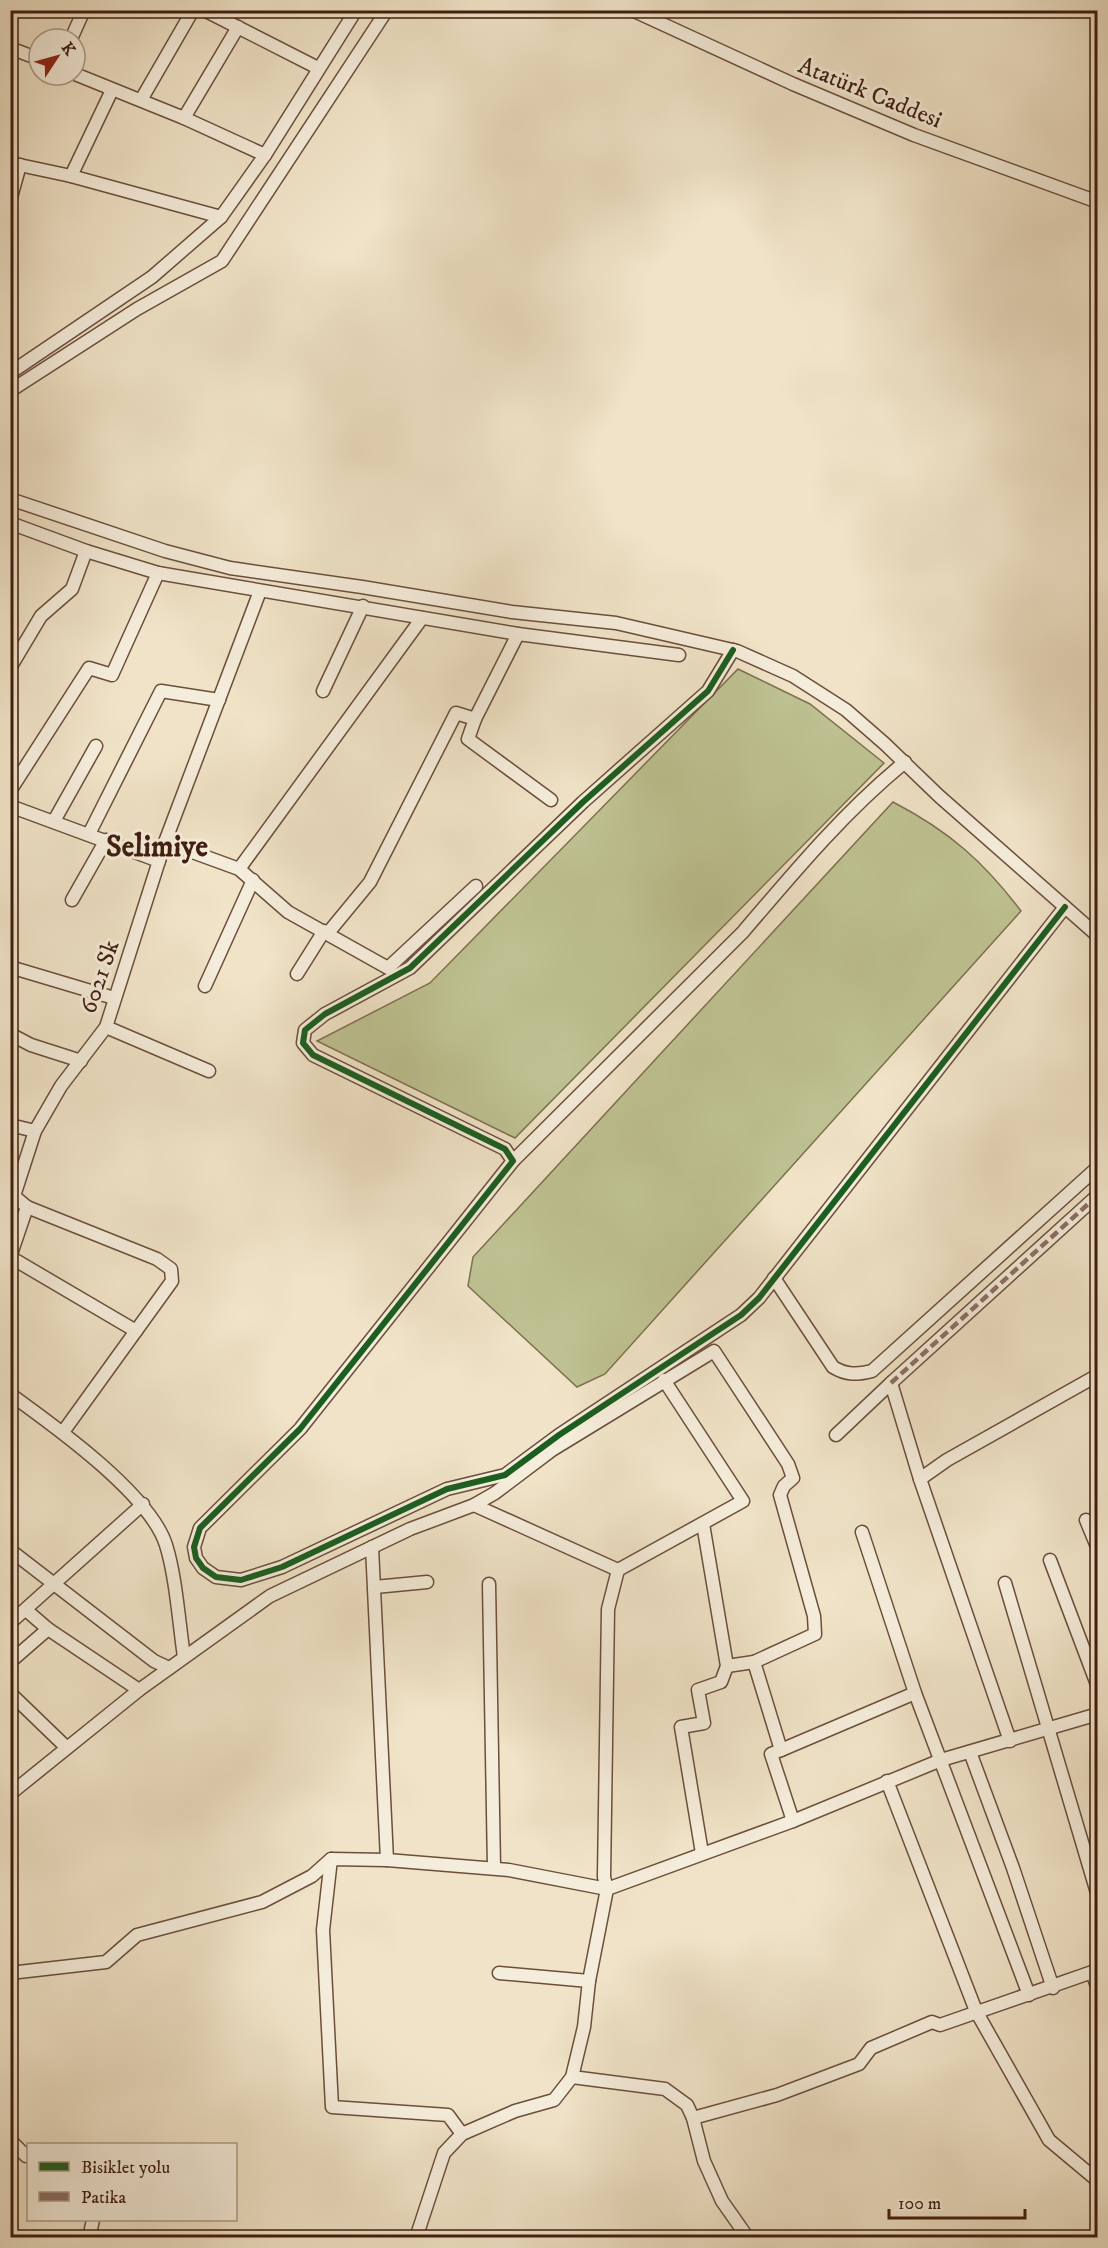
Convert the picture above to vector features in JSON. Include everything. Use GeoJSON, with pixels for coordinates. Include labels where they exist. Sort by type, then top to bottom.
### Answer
{"type":"FeatureCollection","features":[{"type":"Feature","properties":{"kind":"street"},"geometry":{"type":"LineString","coordinates":[[76,27],[84,10]]}},
{"type":"Feature","properties":{"kind":"street"},"geometry":{"type":"LineString","coordinates":[[141,100],[192,10]]}},
{"type":"Feature","properties":{"kind":"street"},"geometry":{"type":"LineString","coordinates":[[204,10],[318,68]]}},
{"type":"Feature","properties":{"kind":"street"},"geometry":{"type":"LineString","coordinates":[[10,373],[152,277],[221,217],[265,155],[356,10]]}},
{"type":"Feature","properties":{"kind":"street"},"geometry":{"type":"LineString","coordinates":[[10,391],[137,309],[222,261],[257,213],[387,10]]}},
{"type":"Feature","properties":{"kind":"street","name":"Atatürk Caddesi"},"geometry":{"type":"LineString","coordinates":[[632,10],[793,84],[914,135],[1098,202]]}},
{"type":"Feature","properties":{"kind":"street"},"geometry":{"type":"LineString","coordinates":[[184,118],[238,27]]}},
{"type":"Feature","properties":{"kind":"street"},"geometry":{"type":"LineString","coordinates":[[10,48],[27,54]]}},
{"type":"Feature","properties":{"kind":"street"},"geometry":{"type":"LineString","coordinates":[[87,79],[184,118],[265,155]]}},
{"type":"Feature","properties":{"kind":"street"},"geometry":{"type":"LineString","coordinates":[[71,176],[112,90]]}},
{"type":"Feature","properties":{"kind":"street"},"geometry":{"type":"LineString","coordinates":[[10,201],[15,164],[71,176],[221,217]]}},
{"type":"Feature","properties":{"kind":"street"},"geometry":{"type":"LineString","coordinates":[[10,499],[165,551],[230,568],[512,612],[616,623],[733,650],[793,676],[833,699],[1098,936]]}},
{"type":"Feature","properties":{"kind":"street"},"geometry":{"type":"LineString","coordinates":[[10,523],[86,551],[158,573],[518,634],[679,655]]}},
{"type":"Feature","properties":{"kind":"street"},"geometry":{"type":"LineString","coordinates":[[10,668],[41,616],[72,588],[86,551]]}},
{"type":"Feature","properties":{"kind":"street"},"geometry":{"type":"LineString","coordinates":[[10,790],[89,668],[112,675],[158,573]]}},
{"type":"Feature","properties":{"kind":"street","name":"6021 Sk"},"geometry":{"type":"LineString","coordinates":[[136,1331],[172,1281],[171,1269],[157,1259],[27,1207],[12,1196],[34,1131],[61,1086],[106,1027],[114,998],[123,980],[165,842],[260,591]]}},
{"type":"Feature","properties":{"kind":"street"},"geometry":{"type":"LineString","coordinates":[[322,691],[363,606]]}},
{"type":"Feature","properties":{"kind":"street"},"geometry":{"type":"LineString","coordinates":[[239,869],[422,618]]}},
{"type":"Feature","properties":{"kind":"street"},"geometry":{"type":"LineString","coordinates":[[518,634],[475,719],[468,739],[551,800]]}},
{"type":"Feature","properties":{"kind":"street"},"geometry":{"type":"LineString","coordinates":[[513,1161],[505,1149],[313,1055],[305,1048],[302,1035],[311,1023],[410,968],[599,788],[708,691],[733,650]]}},
{"type":"Feature","properties":{"kind":"street"},"geometry":{"type":"LineString","coordinates":[[89,834],[160,690],[219,700]]}},
{"type":"Feature","properties":{"kind":"street"},"geometry":{"type":"LineString","coordinates":[[297,974],[326,932],[370,882],[456,713],[475,719]]}},
{"type":"Feature","properties":{"kind":"street"},"geometry":{"type":"LineString","coordinates":[[54,821],[96,746]]}},
{"type":"Feature","properties":{"kind":"street"},"geometry":{"type":"LineString","coordinates":[[905,762],[837,824],[775,892],[743,932],[513,1161],[300,1429],[200,1528],[194,1547],[196,1558],[210,1574],[229,1580],[241,1580],[282,1567],[447,1489],[505,1475],[559,1435],[720,1332],[750,1307],[774,1278],[1065,908]]}},
{"type":"Feature","properties":{"kind":"street"},"geometry":{"type":"LineString","coordinates":[[10,806],[159,861]]}},
{"type":"Feature","properties":{"kind":"street"},"geometry":{"type":"LineString","coordinates":[[72,900],[106,840]]}},
{"type":"Feature","properties":{"kind":"street"},"geometry":{"type":"LineString","coordinates":[[165,842],[239,869],[288,912],[388,968],[476,886]]}},
{"type":"Feature","properties":{"kind":"street"},"geometry":{"type":"LineString","coordinates":[[204,986],[253,880]]}},
{"type":"Feature","properties":{"kind":"street"},"geometry":{"type":"LineString","coordinates":[[10,967],[114,998]]}},
{"type":"Feature","properties":{"kind":"street"},"geometry":{"type":"LineString","coordinates":[[106,1027],[209,1071]]}},
{"type":"Feature","properties":{"kind":"street"},"geometry":{"type":"LineString","coordinates":[[10,1034],[31,1045],[81,1060]]}},
{"type":"Feature","properties":{"kind":"street"},"geometry":{"type":"LineString","coordinates":[[10,1125],[34,1131]]}},
{"type":"Feature","properties":{"kind":"street"},"geometry":{"type":"LineString","coordinates":[[774,1278],[833,1367],[844,1373],[860,1375],[872,1371],[1098,1167]]}},
{"type":"Feature","properties":{"kind":"street"},"geometry":{"type":"LineString","coordinates":[[836,1435],[1098,1195]]}},
{"type":"Feature","properties":{"kind":"street"},"geometry":{"type":"LineString","coordinates":[[27,1207],[14,1237],[10,1257],[136,1331],[63,1432]]}},
{"type":"Feature","properties":{"kind":"street"},"geometry":{"type":"LineString","coordinates":[[11,1792],[139,1690],[270,1596],[436,1518],[474,1505],[507,1486],[552,1450],[714,1351],[788,1464],[793,1478],[784,1486],[780,1495],[814,1616],[815,1634],[754,1662],[727,1666]]}},
{"type":"Feature","properties":{"kind":"street"},"geometry":{"type":"LineString","coordinates":[[920,1479],[957,1455],[1098,1375]]}},
{"type":"Feature","properties":{"kind":"street"},"geometry":{"type":"LineString","coordinates":[[416,2238],[444,2153],[462,2134],[515,2111],[554,2100],[572,2077],[584,2027],[589,1981],[607,1889],[604,1876],[608,1610],[618,1570],[743,1501],[664,1380]]}},
{"type":"Feature","properties":{"kind":"street"},"geometry":{"type":"LineString","coordinates":[[891,1383],[920,1479],[1010,1741]]}},
{"type":"Feature","properties":{"kind":"street"},"geometry":{"type":"LineString","coordinates":[[10,1394],[63,1432],[143,1504],[166,1543],[184,1657]]}},
{"type":"Feature","properties":{"kind":"street"},"geometry":{"type":"LineString","coordinates":[[10,1623],[143,1504]]}},
{"type":"Feature","properties":{"kind":"street"},"geometry":{"type":"LineString","coordinates":[[474,1505],[618,1570]]}},
{"type":"Feature","properties":{"kind":"street"},"geometry":{"type":"LineString","coordinates":[[1086,1520],[1098,1549]]}},
{"type":"Feature","properties":{"kind":"street"},"geometry":{"type":"LineString","coordinates":[[702,1853],[681,1727],[704,1723],[698,1690],[721,1682],[727,1666],[703,1524]]}},
{"type":"Feature","properties":{"kind":"street"},"geometry":{"type":"LineString","coordinates":[[862,1532],[915,1693],[1029,1995]]}},
{"type":"Feature","properties":{"kind":"street"},"geometry":{"type":"LineString","coordinates":[[372,1547],[387,1860]]}},
{"type":"Feature","properties":{"kind":"street"},"geometry":{"type":"LineString","coordinates":[[12,1553],[154,1660],[169,1668]]}},
{"type":"Feature","properties":{"kind":"street"},"geometry":{"type":"LineString","coordinates":[[1050,1560],[1098,1687]]}},
{"type":"Feature","properties":{"kind":"street"},"geometry":{"type":"LineString","coordinates":[[375,1587],[427,1582]]}},
{"type":"Feature","properties":{"kind":"street"},"geometry":{"type":"LineString","coordinates":[[1005,1583],[1098,1896]]}},
{"type":"Feature","properties":{"kind":"street"},"geometry":{"type":"LineString","coordinates":[[489,1584],[494,1868]]}},
{"type":"Feature","properties":{"kind":"street"},"geometry":{"type":"LineString","coordinates":[[26,1610],[48,1629],[139,1690]]}},
{"type":"Feature","properties":{"kind":"street"},"geometry":{"type":"LineString","coordinates":[[10,1662],[48,1629]]}},
{"type":"Feature","properties":{"kind":"street"},"geometry":{"type":"LineString","coordinates":[[754,1662],[781,1750]]}},
{"type":"Feature","properties":{"kind":"street"},"geometry":{"type":"LineString","coordinates":[[10,1693],[66,1747]]}},
{"type":"Feature","properties":{"kind":"street"},"geometry":{"type":"LineString","coordinates":[[793,1821],[771,1754],[915,1693]]}},
{"type":"Feature","properties":{"kind":"street"},"geometry":{"type":"LineString","coordinates":[[10,1973],[106,1962],[137,1935],[262,1902],[312,1876],[331,1860],[387,1860],[494,1868],[607,1889],[793,1821],[941,1760],[1098,1714]]}},
{"type":"Feature","properties":{"kind":"street"},"geometry":{"type":"LineString","coordinates":[[970,1752],[1013,1868],[1053,1988]]}},
{"type":"Feature","properties":{"kind":"street"},"geometry":{"type":"LineString","coordinates":[[886,1781],[976,2012],[1049,2140],[1098,2181]]}},
{"type":"Feature","properties":{"kind":"street"},"geometry":{"type":"LineString","coordinates":[[331,1860],[323,1930],[332,2107],[448,2115],[462,2134]]}},
{"type":"Feature","properties":{"kind":"street"},"geometry":{"type":"LineString","coordinates":[[693,2118],[777,2095],[859,2064],[871,2048],[932,2022],[940,2025],[1053,1988],[1095,1971],[1098,1989]]}},
{"type":"Feature","properties":{"kind":"street"},"geometry":{"type":"LineString","coordinates":[[499,1973],[589,1981]]}},
{"type":"Feature","properties":{"kind":"street"},"geometry":{"type":"LineString","coordinates":[[572,2077],[665,2089],[687,2105],[693,2118],[704,2162],[722,2201],[748,2238]]}},
{"type":"Feature","properties":{"kind":"street"},"geometry":{"type":"LineString","coordinates":[[10,2140],[26,2156]]}},
{"type":"Feature","properties":{"kind":"street"},"geometry":{"type":"LineString","coordinates":[[89,2238],[93,2221]]}},
{"type":"Feature","properties":{"kind":"green space"},"geometry":{"type":"Polygon","coordinates":[[[738,669],[810,704],[884,763],[515,1138],[317,1041],[430,983],[738,669]]]}},
{"type":"Feature","properties":{"kind":"green space"},"geometry":{"type":"Polygon","coordinates":[[[893,802],[931,824],[964,849],[993,877],[1021,911],[605,1374],[577,1387],[468,1286],[473,1257],[893,802]]]}},
{"type":"Feature","properties":{"kind":"marked path"},"geometry":{"type":"LineString","coordinates":[[891,1383],[1098,1195]]}},
{"type":"Feature","properties":{"kind":"cycle path"},"geometry":{"type":"LineString","coordinates":[[733,650],[708,691],[583,802],[410,968],[325,1014],[305,1030],[303,1043],[313,1055],[505,1149],[513,1161],[300,1429],[200,1528],[194,1547],[196,1558],[203,1568],[216,1577],[241,1580],[282,1567],[447,1489],[505,1475],[559,1435],[741,1315],[759,1298],[1065,907]]}},
{"type":"Feature","properties":{"kind":"district","name":"Selimiye"},"geometry":{"type":"Point","coordinates":[157,847]}}]}
